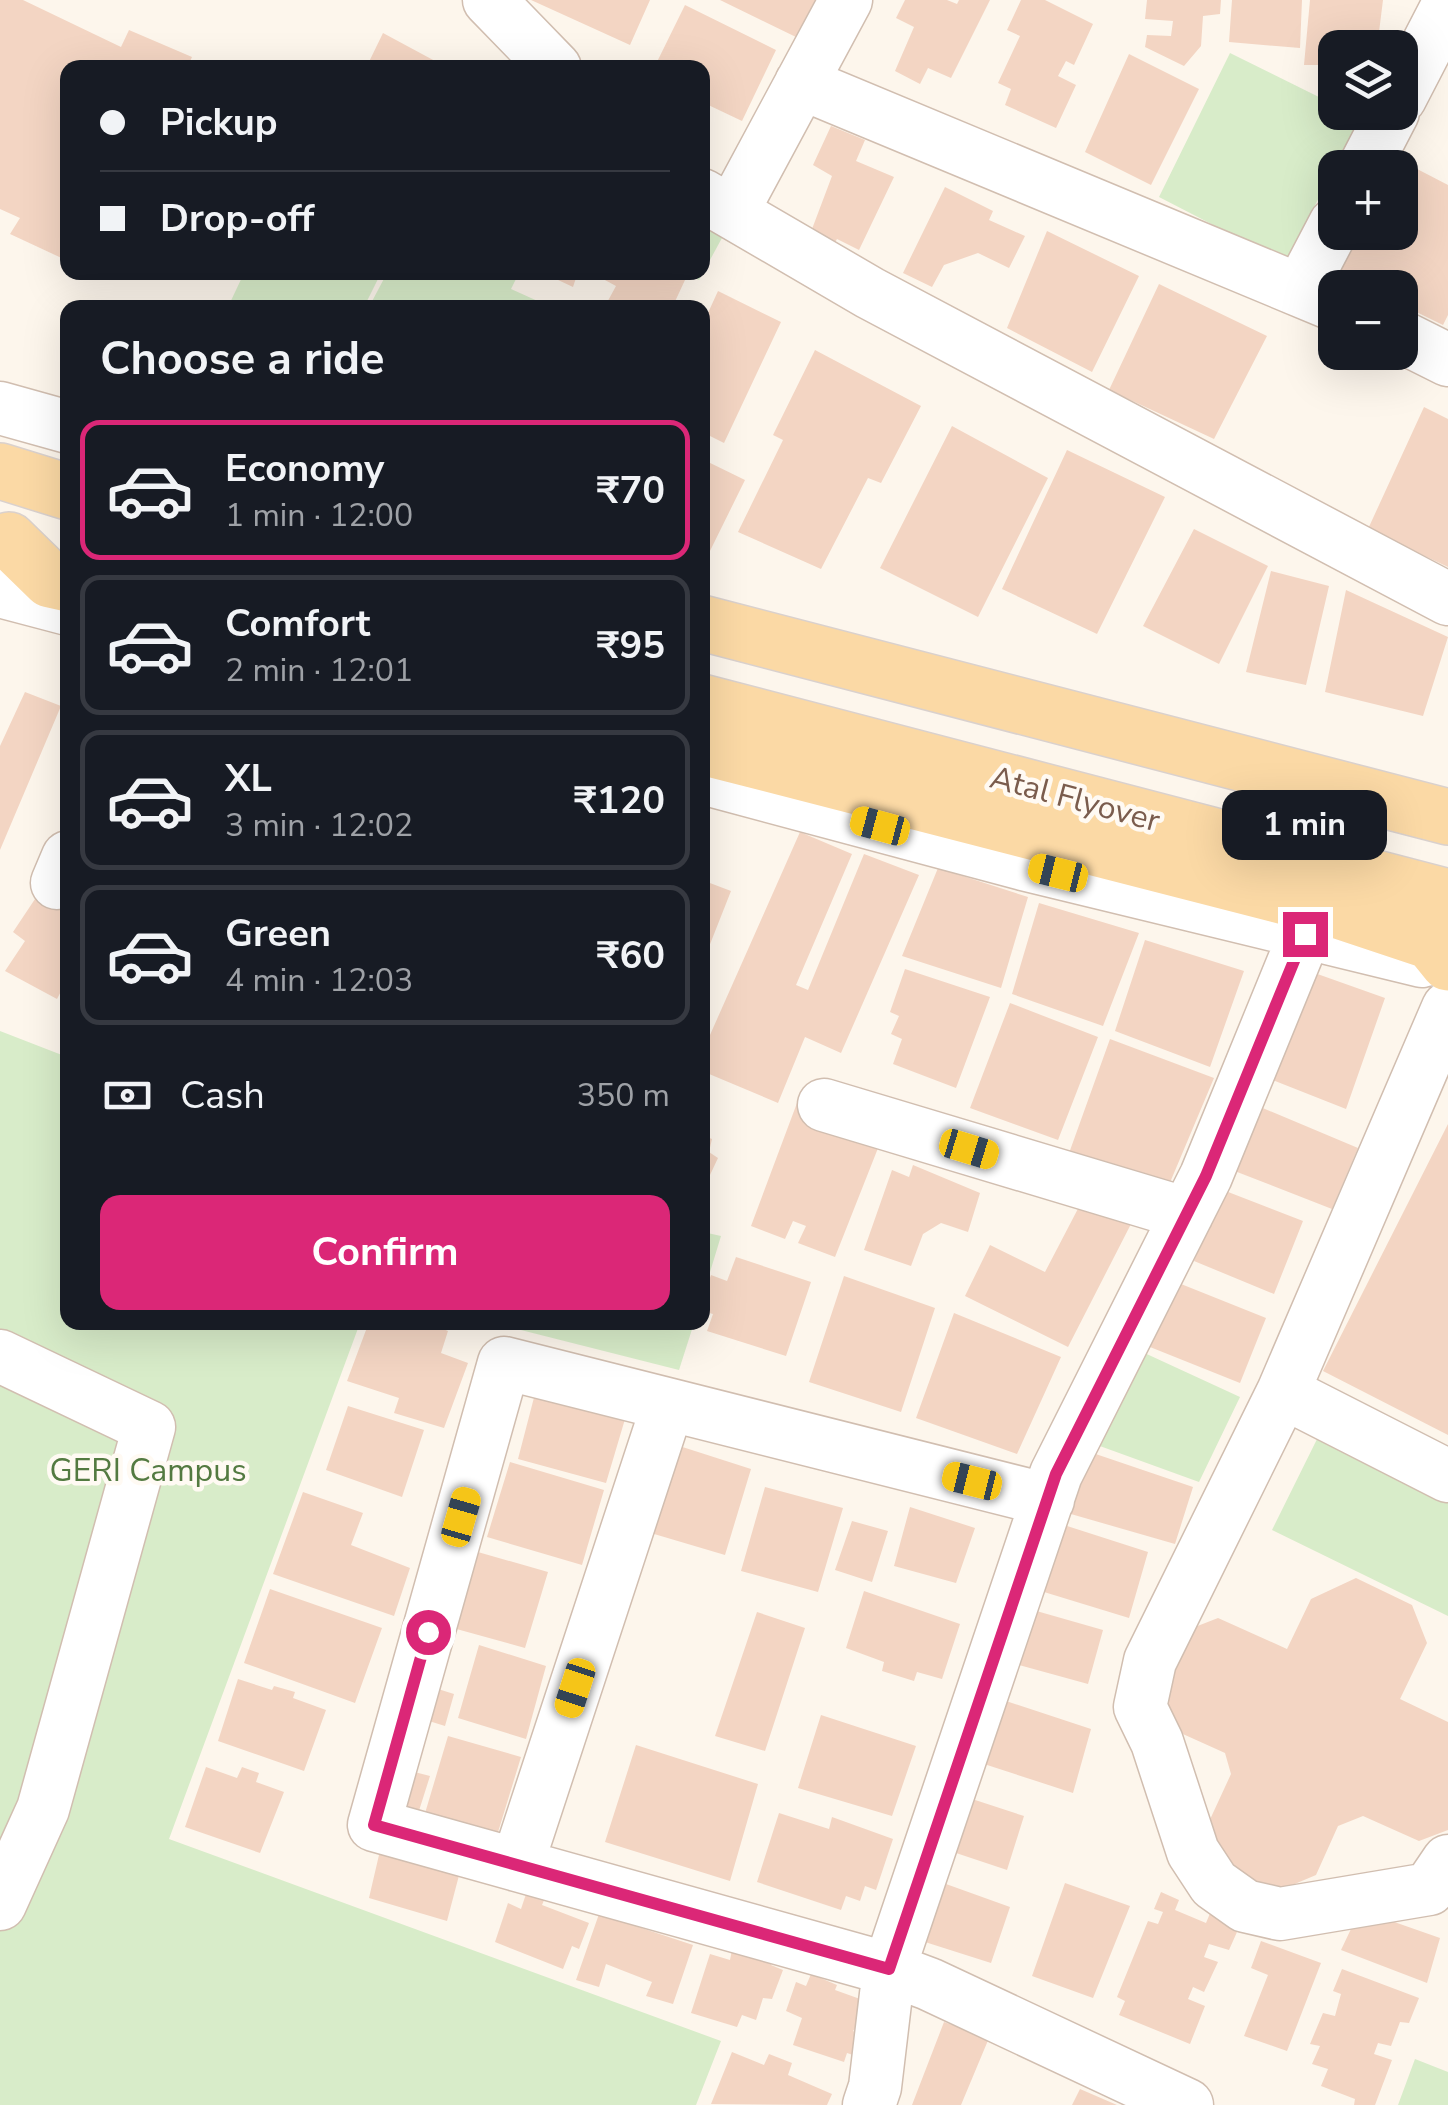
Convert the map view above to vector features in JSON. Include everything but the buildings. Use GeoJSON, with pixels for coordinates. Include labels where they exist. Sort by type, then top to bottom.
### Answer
{"type":"FeatureCollection","features":[{"type":"Feature","properties":{"kind":"main road"},"geometry":{"type":"LineString","coordinates":[[3,556],[60,555]]}},
{"type":"Feature","properties":{"kind":"main road"},"geometry":{"type":"LineString","coordinates":[[3,556],[60,582]]}},
{"type":"Feature","properties":{"kind":"main road"},"geometry":{"type":"LineString","coordinates":[[710,625],[1446,818]]}},
{"type":"Feature","properties":{"kind":"main road","name":"Atal Flyover"},"geometry":{"type":"LineString","coordinates":[[710,655],[1446,818]]}},
{"type":"Feature","properties":{"kind":"main road","name":"Atal Flyover"},"geometry":{"type":"LineString","coordinates":[[710,705],[1439,941]]}},
{"type":"Feature","properties":{"kind":"main road"},"geometry":{"type":"LineString","coordinates":[[710,749],[1439,941]]}},
{"type":"Feature","properties":{"kind":"street"},"geometry":{"type":"LineString","coordinates":[[488,0],[547,60]]}},
{"type":"Feature","properties":{"kind":"street"},"geometry":{"type":"LineString","coordinates":[[846,0],[801,84],[717,204],[870,294],[1448,600]]}},
{"type":"Feature","properties":{"kind":"street"},"geometry":{"type":"LineString","coordinates":[[1418,64],[1448,6]]}},
{"type":"Feature","properties":{"kind":"street"},"geometry":{"type":"LineString","coordinates":[[801,84],[1318,297]]}},
{"type":"Feature","properties":{"kind":"street"},"geometry":{"type":"LineString","coordinates":[[1418,345],[1448,360]]}},
{"type":"Feature","properties":{"kind":"street"},"geometry":{"type":"LineString","coordinates":[[0,408],[60,424]]}},
{"type":"Feature","properties":{"kind":"street"},"geometry":{"type":"LineString","coordinates":[[3,556],[60,602]]}},
{"type":"Feature","properties":{"kind":"street"},"geometry":{"type":"LineString","coordinates":[[710,599],[1446,818]]}},
{"type":"Feature","properties":{"kind":"street"},"geometry":{"type":"LineString","coordinates":[[710,780],[1305,934],[1439,941]]}},
{"type":"Feature","properties":{"kind":"street"},"geometry":{"type":"LineString","coordinates":[[868,2105],[875,2087],[889,1969],[1056,1474],[1187,1214],[1305,934]]}},
{"type":"Feature","properties":{"kind":"street"},"geometry":{"type":"LineString","coordinates":[[1448,1008],[1283,1392],[1150,1661],[1140,1707],[1157,1742],[1193,1852],[1214,1884],[1245,1906],[1280,1914],[1429,1889],[1448,1860]]}},
{"type":"Feature","properties":{"kind":"street"},"geometry":{"type":"LineString","coordinates":[[824,1105],[1187,1214]]}},
{"type":"Feature","properties":{"kind":"street"},"geometry":{"type":"LineString","coordinates":[[0,1356],[149,1426],[44,1809],[0,1904]]}},
{"type":"Feature","properties":{"kind":"street"},"geometry":{"type":"LineString","coordinates":[[1048,1500],[504,1364],[374,1825],[889,1969],[929,1984],[1172,2102]]}},
{"type":"Feature","properties":{"kind":"street"},"geometry":{"type":"LineString","coordinates":[[1283,1392],[1448,1476]]}},
{"type":"Feature","properties":{"kind":"street"},"geometry":{"type":"LineString","coordinates":[[517,1865],[668,1405]]}},
{"type":"Feature","properties":{"kind":"green space"},"geometry":{"type":"Polygon","coordinates":[[[1230,53],[1318,97],[1318,130],[1355,130],[1344,150],[1318,150],[1318,199],[1285,262],[1159,197],[1230,53]]]}},
{"type":"Feature","properties":{"kind":"green space"},"geometry":{"type":"Polygon","coordinates":[[[710,215],[728,227],[710,260],[710,215]]]}},
{"type":"Feature","properties":{"kind":"green space"},"geometry":{"type":"Polygon","coordinates":[[[240,280],[378,280],[368,300],[231,300],[240,280]]]}},
{"type":"Feature","properties":{"kind":"green space"},"geometry":{"type":"Polygon","coordinates":[[[383,280],[516,280],[511,289],[535,300],[373,300],[383,280]]]}},
{"type":"Feature","properties":{"kind":"green space","name":"GERI Campus"},"geometry":{"type":"Polygon","coordinates":[[[0,1031],[60,1054],[60,1330],[357,1330],[169,1839],[721,2041],[696,2105],[0,2105],[0,1031]]]}},
{"type":"Feature","properties":{"kind":"green space"},"geometry":{"type":"Polygon","coordinates":[[[710,1234],[721,1236],[710,1272],[710,1234]]]}},
{"type":"Feature","properties":{"kind":"green space"},"geometry":{"type":"Polygon","coordinates":[[[521,1330],[692,1330],[679,1370],[521,1330]]]}},
{"type":"Feature","properties":{"kind":"green space"},"geometry":{"type":"Polygon","coordinates":[[[1138,1350],[1240,1397],[1199,1482],[1086,1441],[1138,1350]]]}},
{"type":"Feature","properties":{"kind":"green space"},"geometry":{"type":"Polygon","coordinates":[[[1324,1425],[1448,1488],[1448,1616],[1272,1530],[1324,1425]]]}},
{"type":"Feature","properties":{"kind":"green space"},"geometry":{"type":"Polygon","coordinates":[[[1415,2059],[1448,2072],[1448,2105],[1398,2105],[1415,2059]]]}},
{"type":"Feature","properties":{"kind":"route"},"geometry":{"type":"LineString","coordinates":[[428,1632],[374,1825],[889,1969],[1056,1474],[1206,1176],[1305,934]]}}]}
